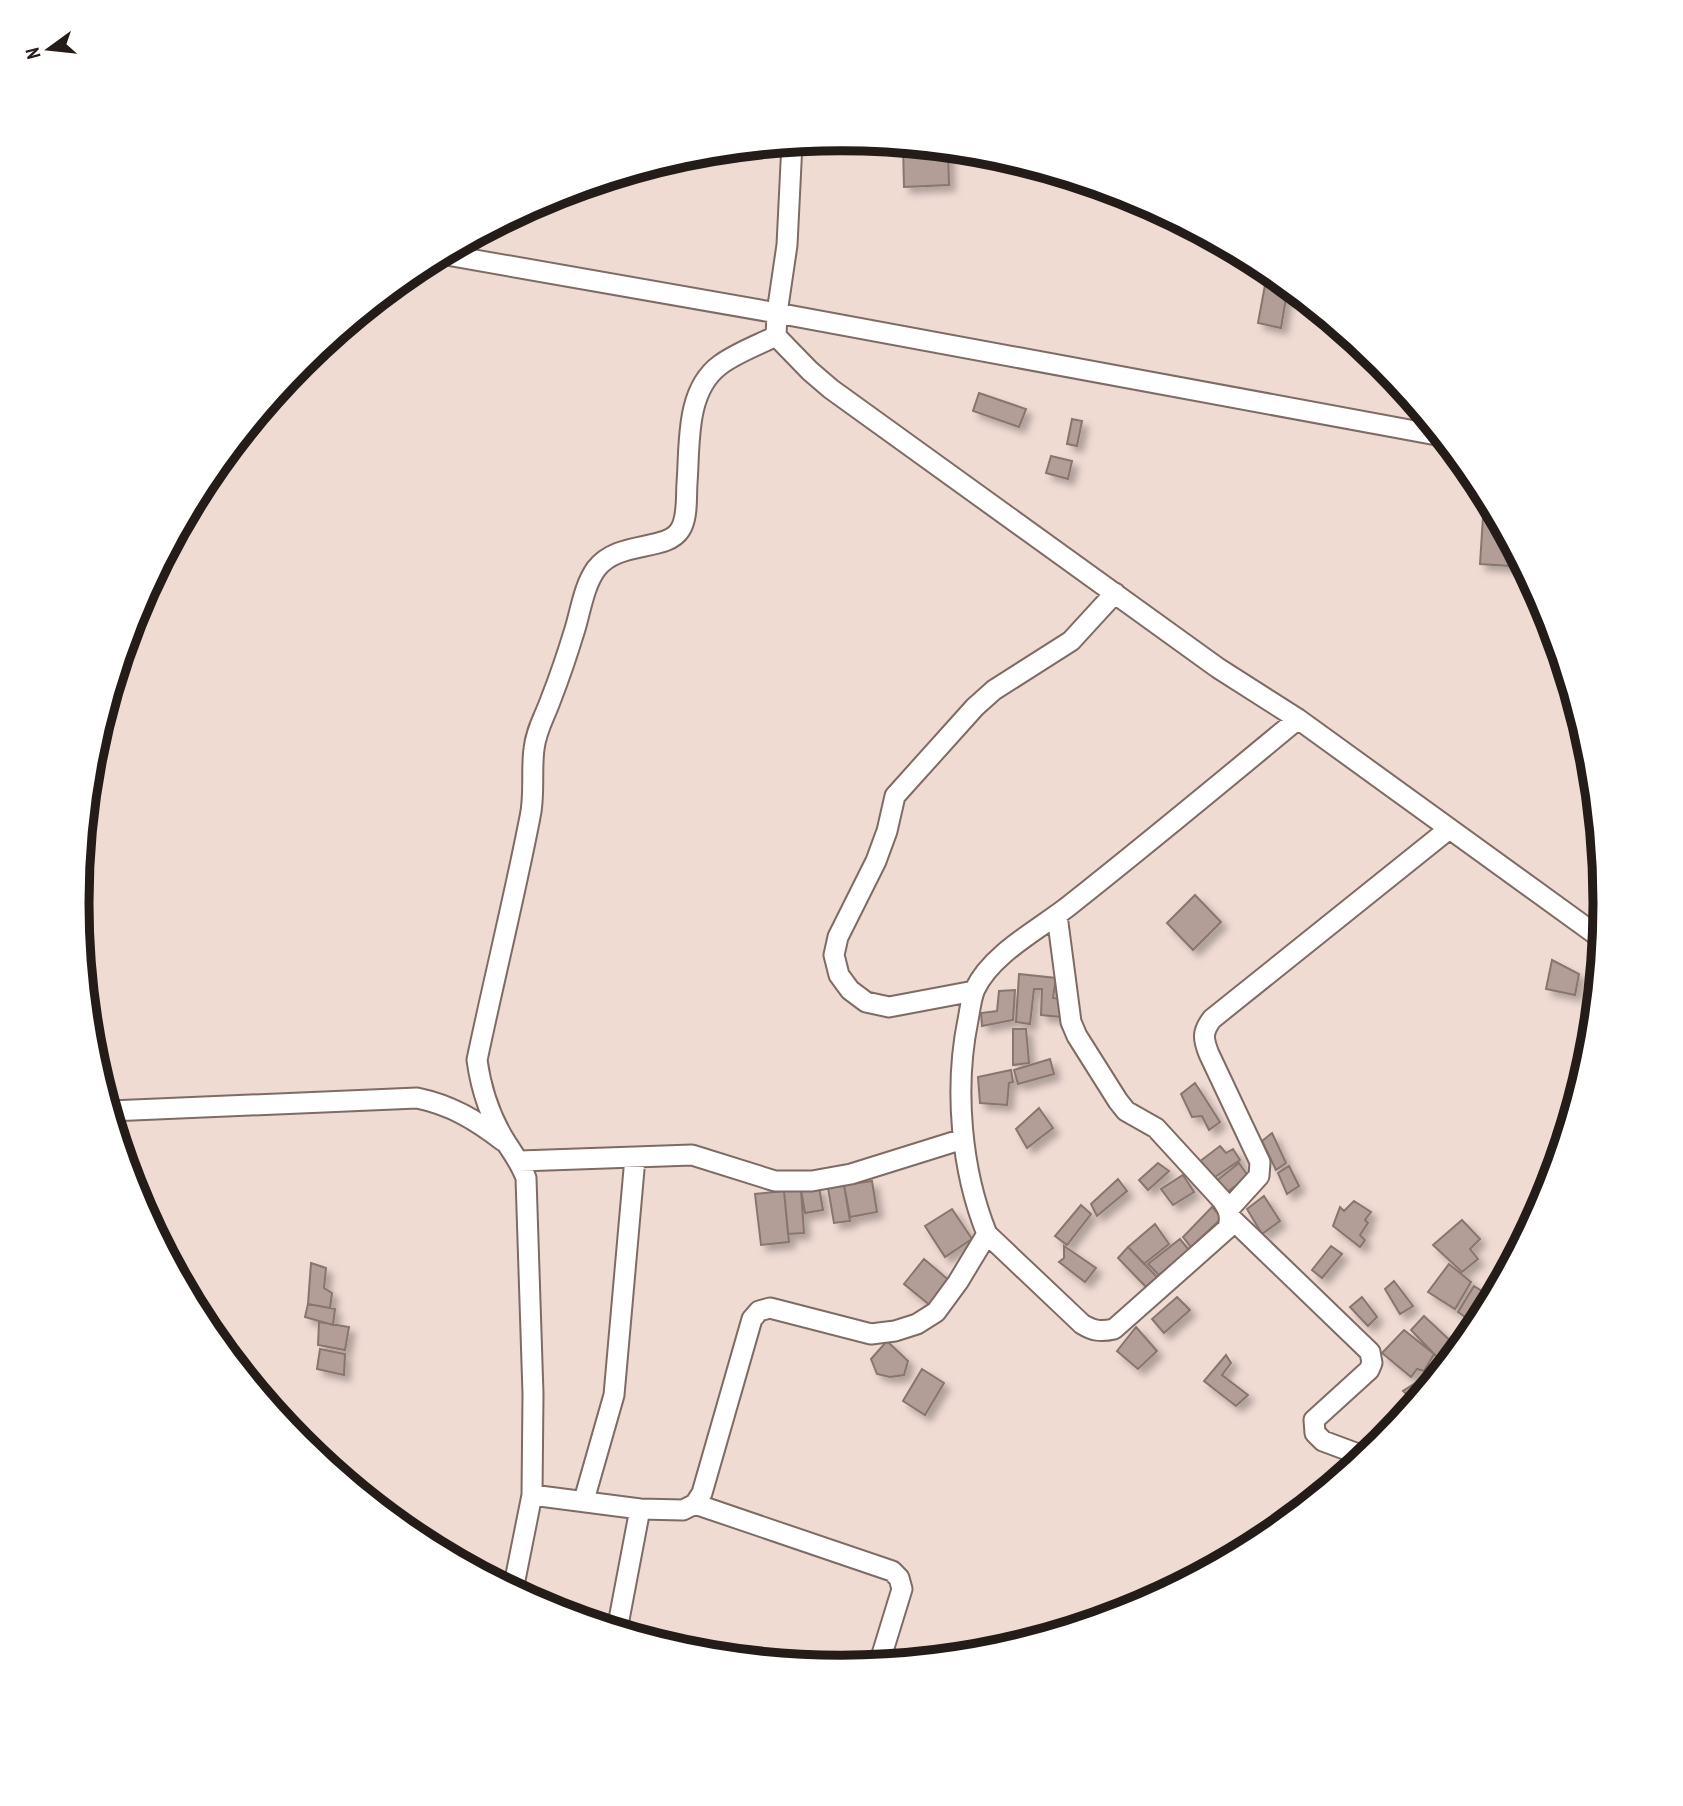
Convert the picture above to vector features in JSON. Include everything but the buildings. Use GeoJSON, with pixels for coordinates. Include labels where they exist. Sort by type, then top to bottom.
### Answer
{"type":"FeatureCollection","features":[{"type":"Feature","properties":{"kind":"street"},"geometry":{"type":"LineString","coordinates":[[792,152],[787,245],[776,336],[810,371],[831,389],[1218,668],[1298,719],[1593,932]]}},
{"type":"Feature","properties":{"kind":"street"},"geometry":{"type":"LineString","coordinates":[[457,257],[1429,434]]}},
{"type":"Feature","properties":{"kind":"street"},"geometry":{"type":"LineString","coordinates":[[507,1144],[480,1083],[477,1060],[531,813],[533,757],[540,723],[551,701],[585,590],[596,569],[613,554],[671,538],[681,530],[685,515],[692,419],[700,389],[707,376],[721,364],[776,336]]}},
{"type":"Feature","properties":{"kind":"street"},"geometry":{"type":"LineString","coordinates":[[974,990],[888,1007],[866,1002],[850,990],[839,975],[835,955],[838,937],[876,861],[887,831],[895,796],[975,707],[994,690],[1070,642],[1115,593]]}},
{"type":"Feature","properties":{"kind":"street"},"geometry":{"type":"LineString","coordinates":[[1298,719],[1057,915],[1000,957],[985,972],[974,990],[964,1040],[963,1139],[976,1208],[987,1234],[1082,1324],[1092,1330],[1114,1329],[1228,1228],[1230,1213],[1259,1176],[1260,1162],[1209,1054],[1204,1040],[1205,1028],[1212,1019],[1449,829]]}},
{"type":"Feature","properties":{"kind":"street"},"geometry":{"type":"LineString","coordinates":[[1057,915],[1071,1022],[1118,1101],[1126,1111],[1156,1128],[1230,1213],[1370,1352],[1373,1363],[1369,1370],[1314,1420],[1315,1433],[1323,1441],[1354,1453]]}},
{"type":"Feature","properties":{"kind":"street"},"geometry":{"type":"LineString","coordinates":[[119,1111],[417,1098],[443,1104],[476,1120],[507,1144],[520,1160],[526,1178],[533,1394],[532,1495],[515,1581]]}},
{"type":"Feature","properties":{"kind":"street"},"geometry":{"type":"LineString","coordinates":[[520,1160],[692,1155],[775,1181],[812,1181],[851,1174],[963,1139]]}},
{"type":"Feature","properties":{"kind":"street"},"geometry":{"type":"LineString","coordinates":[[584,1500],[614,1395],[635,1158]]}},
{"type":"Feature","properties":{"kind":"street"},"geometry":{"type":"LineString","coordinates":[[532,1495],[640,1509],[684,1510],[695,1504],[702,1493],[752,1319],[759,1311],[770,1308],[871,1334],[895,1331],[917,1324],[936,1312],[987,1234]]}},
{"type":"Feature","properties":{"kind":"street"},"geometry":{"type":"LineString","coordinates":[[695,1504],[892,1571],[899,1578],[902,1589],[881,1654]]}},
{"type":"Feature","properties":{"kind":"street"},"geometry":{"type":"LineString","coordinates":[[619,1621],[640,1509]]}}]}
